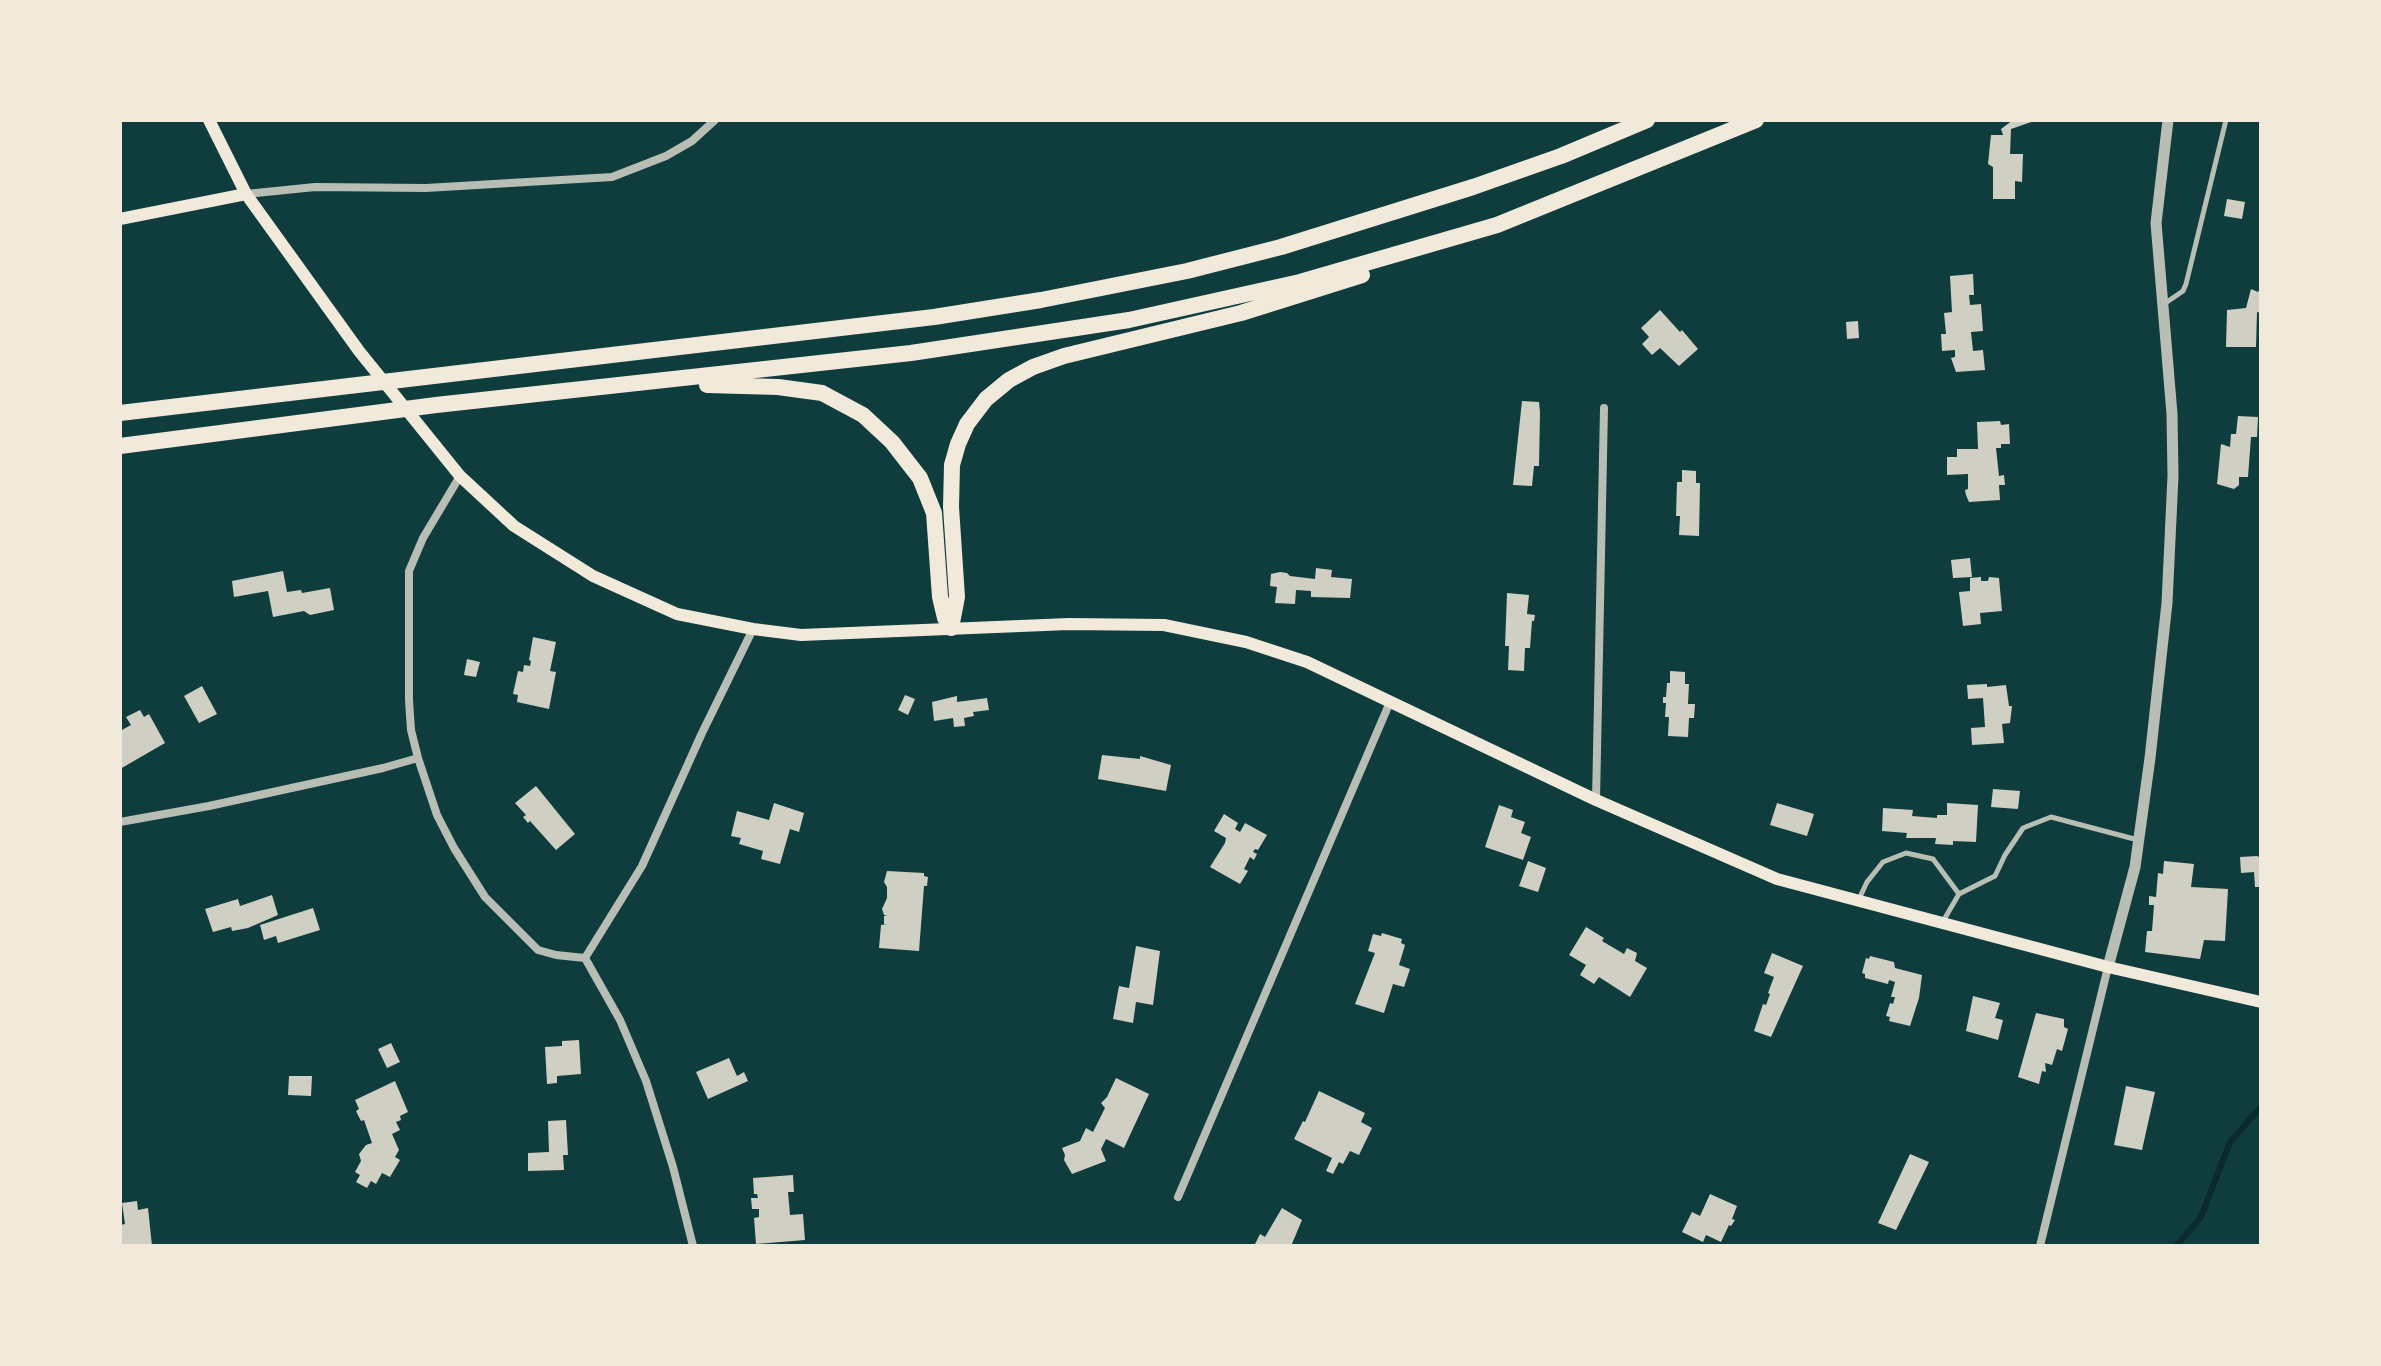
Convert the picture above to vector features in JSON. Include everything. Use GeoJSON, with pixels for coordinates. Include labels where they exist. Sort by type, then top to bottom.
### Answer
{"type":"FeatureCollection","features":[{"type":"Feature","properties":{"kind":"highway"},"geometry":{"type":"LineString","coordinates":[[123,412],[934,317],[1041,300],[1187,271],[1281,247],[1458,192],[1561,156],[1647,120]]}},
{"type":"Feature","properties":{"kind":"highway"},"geometry":{"type":"LineString","coordinates":[[951,628],[957,597],[951,507],[952,465],[967,424],[986,399],[1009,380],[1064,356],[1241,313],[1344,282],[1497,225],[1756,120]]}},
{"type":"Feature","properties":{"kind":"highway"},"geometry":{"type":"LineString","coordinates":[[120,446],[436,405],[911,353],[1129,320],[1300,282],[1497,225]]}},
{"type":"Feature","properties":{"kind":"highway"},"geometry":{"type":"LineString","coordinates":[[567,390],[725,384],[778,387],[822,393],[863,415],[892,442],[920,478],[934,513],[940,597],[951,628]]}},
{"type":"Feature","properties":{"kind":"main road"},"geometry":{"type":"LineString","coordinates":[[209,120],[246,194],[359,351],[460,476],[514,526],[593,576],[677,614],[801,635],[951,628],[1164,625],[1246,642],[1307,662],[1596,800],[1777,879],[2108,967],[2261,1002]]}},
{"type":"Feature","properties":{"kind":"main road"},"geometry":{"type":"LineString","coordinates":[[120,219],[246,194]]}},
{"type":"Feature","properties":{"kind":"street"},"geometry":{"type":"LineString","coordinates":[[246,194],[315,187],[426,188],[612,177],[666,156],[692,141],[715,120]]}},
{"type":"Feature","properties":{"kind":"street"},"geometry":{"type":"LineString","coordinates":[[2040,1246],[2135,867],[2150,758],[2169,576],[2173,476],[2172,414],[2156,223],[2168,120]]}},
{"type":"Feature","properties":{"kind":"street"},"geometry":{"type":"LineString","coordinates":[[1596,800],[1604,408]]}},
{"type":"Feature","properties":{"kind":"street"},"geometry":{"type":"LineString","coordinates":[[460,476],[423,538],[409,571],[409,700],[411,730],[418,758],[437,815],[485,897],[538,950],[585,958]]}},
{"type":"Feature","properties":{"kind":"street"},"geometry":{"type":"LineString","coordinates":[[585,958],[642,866],[753,629]]}},
{"type":"Feature","properties":{"kind":"street"},"geometry":{"type":"LineString","coordinates":[[1178,1197],[1390,702]]}},
{"type":"Feature","properties":{"kind":"street"},"geometry":{"type":"LineString","coordinates":[[120,822],[209,806],[418,758]]}},
{"type":"Feature","properties":{"kind":"street"},"geometry":{"type":"LineString","coordinates":[[585,958],[620,1020],[646,1081],[673,1167],[693,1246]]}},
{"type":"Feature","properties":{"kind":"lane"},"geometry":{"type":"LineString","coordinates":[[2163,304],[2183,291],[2186,284],[2226,120]]}},
{"type":"Feature","properties":{"kind":"lane"},"geometry":{"type":"LineString","coordinates":[[1941,924],[1959,894],[1995,876],[2023,828],[2051,817],[2139,841]]}},
{"type":"Feature","properties":{"kind":"lane"},"geometry":{"type":"LineString","coordinates":[[1857,902],[1867,882],[1883,862],[1906,853],[1933,859],[1959,894]]}},
{"type":"Feature","properties":{"kind":"building"},"geometry":{"type":"Polygon","coordinates":[[[2013,120],[2037,120],[2011,129],[2010,154],[2023,154],[2022,182],[2015,181],[2015,199],[1993,199],[1993,167],[1988,164],[1991,135],[2003,135],[2001,129],[2013,120]]]}},
{"type":"Feature","properties":{"kind":"building"},"geometry":{"type":"Polygon","coordinates":[[[2227,199],[2245,202],[2242,219],[2224,216],[2227,199]]]}},
{"type":"Feature","properties":{"kind":"building"},"geometry":{"type":"Polygon","coordinates":[[[1973,274],[1974,295],[1969,295],[1970,305],[1981,304],[1983,331],[1971,332],[1973,351],[1983,350],[1985,370],[1956,372],[1951,358],[1955,357],[1955,350],[1942,351],[1941,334],[1946,334],[1944,313],[1952,312],[1950,276],[1973,274]]]}},
{"type":"Feature","properties":{"kind":"building"},"geometry":{"type":"Polygon","coordinates":[[[2261,286],[2256,347],[2226,347],[2227,310],[2246,308],[2251,289],[2258,292],[2261,286]]]}},
{"type":"Feature","properties":{"kind":"building"},"geometry":{"type":"Polygon","coordinates":[[[1660,310],[1698,349],[1679,366],[1660,348],[1652,355],[1642,344],[1649,337],[1641,328],[1660,310]]]}},
{"type":"Feature","properties":{"kind":"building"},"geometry":{"type":"Polygon","coordinates":[[[1858,321],[1859,338],[1847,339],[1846,322],[1858,321]]]}},
{"type":"Feature","properties":{"kind":"building"},"geometry":{"type":"Polygon","coordinates":[[[1522,401],[1539,402],[1539,466],[1534,466],[1532,486],[1513,485],[1522,401]]]}},
{"type":"Feature","properties":{"kind":"building"},"geometry":{"type":"Polygon","coordinates":[[[2238,416],[2258,417],[2257,437],[2251,437],[2248,477],[2239,477],[2239,485],[2234,489],[2217,484],[2221,444],[2230,447],[2231,434],[2236,434],[2238,416]]]}},
{"type":"Feature","properties":{"kind":"building"},"geometry":{"type":"Polygon","coordinates":[[[2000,421],[2001,425],[2009,424],[2010,444],[2001,444],[2001,448],[1996,448],[1999,476],[2004,475],[2005,485],[1999,485],[2000,500],[1969,502],[1965,490],[1968,489],[1968,474],[1947,475],[1947,457],[1957,457],[1957,449],[1978,449],[1977,422],[2000,421]]]}},
{"type":"Feature","properties":{"kind":"building"},"geometry":{"type":"Polygon","coordinates":[[[1682,470],[1696,471],[1696,483],[1700,483],[1699,536],[1679,535],[1677,482],[1682,482],[1682,470]]]}},
{"type":"Feature","properties":{"kind":"building"},"geometry":{"type":"Polygon","coordinates":[[[1970,558],[1972,577],[1953,578],[1951,560],[1970,558]]]}},
{"type":"Feature","properties":{"kind":"building"},"geometry":{"type":"Polygon","coordinates":[[[1316,568],[1332,570],[1331,577],[1352,579],[1350,598],[1311,597],[1311,591],[1296,590],[1295,604],[1275,603],[1277,587],[1270,586],[1271,574],[1280,572],[1315,579],[1316,568]]]}},
{"type":"Feature","properties":{"kind":"building"},"geometry":{"type":"Polygon","coordinates":[[[283,571],[287,592],[330,588],[334,610],[310,615],[304,611],[273,617],[268,591],[234,597],[232,581],[283,571]]]}},
{"type":"Feature","properties":{"kind":"building"},"geometry":{"type":"Polygon","coordinates":[[[1981,577],[1981,581],[1988,581],[1989,577],[1999,578],[2002,611],[1980,613],[1981,624],[1963,626],[1959,592],[1970,591],[1970,578],[1981,577]]]}},
{"type":"Feature","properties":{"kind":"building"},"geometry":{"type":"Polygon","coordinates":[[[1507,593],[1529,595],[1527,614],[1535,615],[1530,648],[1525,648],[1524,671],[1508,670],[1509,646],[1505,646],[1507,593]]]}},
{"type":"Feature","properties":{"kind":"building"},"geometry":{"type":"Polygon","coordinates":[[[533,637],[556,642],[550,671],[556,672],[549,709],[517,702],[518,695],[513,694],[518,671],[523,672],[524,665],[530,666],[533,637]]]}},
{"type":"Feature","properties":{"kind":"building"},"geometry":{"type":"Polygon","coordinates":[[[467,659],[480,662],[476,677],[464,675],[467,659]]]}},
{"type":"Feature","properties":{"kind":"building"},"geometry":{"type":"Polygon","coordinates":[[[1670,671],[1685,672],[1685,684],[1689,684],[1688,704],[1695,704],[1694,718],[1689,718],[1688,737],[1668,736],[1669,717],[1665,717],[1663,697],[1666,697],[1667,683],[1670,683],[1670,671]]]}},
{"type":"Feature","properties":{"kind":"building"},"geometry":{"type":"Polygon","coordinates":[[[1987,684],[1987,687],[2006,685],[2009,706],[2012,706],[2010,723],[2002,724],[2004,743],[1972,745],[1971,728],[1985,727],[1983,698],[1968,699],[1967,685],[1987,684]]]}},
{"type":"Feature","properties":{"kind":"building"},"geometry":{"type":"Polygon","coordinates":[[[202,686],[217,714],[199,723],[184,696],[202,686]]]}},
{"type":"Feature","properties":{"kind":"building"},"geometry":{"type":"Polygon","coordinates":[[[905,695],[915,699],[908,715],[898,710],[905,695]]]}},
{"type":"Feature","properties":{"kind":"building"},"geometry":{"type":"Polygon","coordinates":[[[957,696],[957,702],[987,698],[989,710],[973,712],[974,716],[964,718],[965,726],[954,727],[953,718],[934,721],[932,702],[957,696]]]}},
{"type":"Feature","properties":{"kind":"building"},"geometry":{"type":"Polygon","coordinates":[[[140,710],[144,717],[149,714],[165,743],[120,769],[120,731],[131,725],[126,717],[140,710]]]}},
{"type":"Feature","properties":{"kind":"building"},"geometry":{"type":"Polygon","coordinates":[[[1102,755],[1140,759],[1140,756],[1171,765],[1166,791],[1098,779],[1102,755]]]}},
{"type":"Feature","properties":{"kind":"building"},"geometry":{"type":"Polygon","coordinates":[[[536,786],[575,834],[556,850],[530,821],[528,823],[523,817],[526,815],[515,803],[536,786]]]}},
{"type":"Feature","properties":{"kind":"building"},"geometry":{"type":"Polygon","coordinates":[[[1993,789],[2020,791],[2018,809],[1991,807],[1993,789]]]}},
{"type":"Feature","properties":{"kind":"building"},"geometry":{"type":"Polygon","coordinates":[[[774,803],[804,813],[799,832],[790,829],[780,864],[761,859],[763,851],[739,844],[741,838],[731,836],[737,811],[769,820],[774,803]]]}},
{"type":"Feature","properties":{"kind":"building"},"geometry":{"type":"Polygon","coordinates":[[[1777,803],[1814,814],[1807,836],[1770,825],[1777,803]]]}},
{"type":"Feature","properties":{"kind":"building"},"geometry":{"type":"Polygon","coordinates":[[[1947,803],[1978,805],[1976,842],[1935,844],[1936,838],[1906,838],[1907,833],[1882,831],[1883,808],[1913,810],[1912,816],[1937,818],[1937,815],[1947,815],[1947,803]]]}},
{"type":"Feature","properties":{"kind":"building"},"geometry":{"type":"Polygon","coordinates":[[[1499,805],[1513,810],[1511,817],[1525,822],[1521,833],[1531,837],[1523,860],[1485,847],[1499,805]]]}},
{"type":"Feature","properties":{"kind":"building"},"geometry":{"type":"Polygon","coordinates":[[[1224,814],[1238,823],[1235,829],[1240,832],[1245,823],[1267,835],[1258,850],[1253,852],[1257,854],[1254,860],[1250,857],[1244,869],[1248,871],[1240,884],[1210,867],[1225,843],[1226,838],[1214,831],[1224,814]]]}},
{"type":"Feature","properties":{"kind":"building"},"geometry":{"type":"Polygon","coordinates":[[[2240,857],[2261,858],[2261,887],[2255,887],[2254,872],[2241,873],[2240,857]]]}},
{"type":"Feature","properties":{"kind":"building"},"geometry":{"type":"Polygon","coordinates":[[[1528,861],[1546,868],[1538,892],[1519,886],[1528,861]]]}},
{"type":"Feature","properties":{"kind":"building"},"geometry":{"type":"Polygon","coordinates":[[[2164,861],[2194,864],[2191,887],[2228,889],[2225,941],[2204,940],[2200,959],[2145,952],[2147,931],[2152,931],[2154,905],[2149,905],[2149,896],[2156,897],[2158,873],[2163,874],[2164,861]]]}},
{"type":"Feature","properties":{"kind":"building"},"geometry":{"type":"Polygon","coordinates":[[[887,871],[924,873],[928,877],[927,886],[924,886],[919,951],[879,948],[881,925],[887,924],[884,924],[884,916],[887,915],[882,909],[887,898],[884,882],[887,871]]]}},
{"type":"Feature","properties":{"kind":"building"},"geometry":{"type":"Polygon","coordinates":[[[272,895],[278,915],[248,928],[232,931],[231,927],[213,932],[205,909],[238,899],[240,906],[272,895]]]}},
{"type":"Feature","properties":{"kind":"building"},"geometry":{"type":"Polygon","coordinates":[[[313,908],[320,930],[278,943],[276,936],[264,940],[260,925],[313,908]]]}},
{"type":"Feature","properties":{"kind":"building"},"geometry":{"type":"Polygon","coordinates":[[[1586,927],[1624,954],[1627,948],[1637,953],[1635,961],[1647,968],[1630,997],[1599,977],[1594,984],[1580,975],[1586,965],[1569,955],[1586,927]]]}},
{"type":"Feature","properties":{"kind":"building"},"geometry":{"type":"Polygon","coordinates":[[[1382,933],[1402,939],[1401,943],[1405,945],[1399,965],[1410,969],[1404,987],[1393,984],[1384,1013],[1355,1004],[1375,953],[1368,951],[1373,934],[1381,936],[1382,933]]]}},
{"type":"Feature","properties":{"kind":"building"},"geometry":{"type":"Polygon","coordinates":[[[1136,946],[1160,951],[1153,1005],[1136,1002],[1133,1023],[1113,1019],[1119,986],[1129,988],[1136,946]]]}},
{"type":"Feature","properties":{"kind":"building"},"geometry":{"type":"Polygon","coordinates":[[[1772,953],[1803,966],[1771,1037],[1754,1031],[1774,977],[1764,973],[1772,953]]]}},
{"type":"Feature","properties":{"kind":"building"},"geometry":{"type":"Polygon","coordinates":[[[1870,956],[1894,962],[1895,968],[1922,975],[1910,1026],[1889,1021],[1890,1017],[1886,1016],[1895,997],[1891,997],[1895,982],[1889,980],[1888,984],[1865,978],[1862,973],[1866,958],[1870,956]]]}},
{"type":"Feature","properties":{"kind":"building"},"geometry":{"type":"Polygon","coordinates":[[[1973,996],[2000,1003],[1995,1018],[2003,1020],[1998,1040],[1966,1031],[1973,996]]]}},
{"type":"Feature","properties":{"kind":"building"},"geometry":{"type":"Polygon","coordinates":[[[2036,1013],[2064,1019],[2064,1027],[2068,1029],[2062,1051],[2057,1049],[2052,1065],[2045,1063],[2046,1072],[2042,1071],[2039,1084],[2018,1077],[2036,1013]]]}},
{"type":"Feature","properties":{"kind":"building"},"geometry":{"type":"Polygon","coordinates":[[[579,1040],[581,1074],[557,1076],[557,1083],[547,1084],[545,1047],[562,1046],[562,1041],[579,1040]]]}},
{"type":"Feature","properties":{"kind":"building"},"geometry":{"type":"Polygon","coordinates":[[[391,1043],[400,1062],[387,1068],[378,1049],[391,1043]]]}},
{"type":"Feature","properties":{"kind":"building"},"geometry":{"type":"Polygon","coordinates":[[[729,1058],[737,1076],[744,1072],[748,1081],[708,1099],[696,1072],[729,1058]]]}},
{"type":"Feature","properties":{"kind":"building"},"geometry":{"type":"Polygon","coordinates":[[[289,1076],[312,1076],[311,1096],[288,1095],[289,1076]]]}},
{"type":"Feature","properties":{"kind":"building"},"geometry":{"type":"Polygon","coordinates":[[[1116,1078],[1149,1094],[1124,1148],[1106,1139],[1101,1149],[1106,1161],[1072,1174],[1064,1160],[1062,1148],[1080,1141],[1086,1128],[1093,1132],[1105,1108],[1101,1103],[1116,1078]]]}},
{"type":"Feature","properties":{"kind":"building"},"geometry":{"type":"Polygon","coordinates":[[[395,1081],[408,1112],[396,1122],[400,1130],[392,1134],[399,1150],[395,1157],[400,1160],[390,1177],[382,1173],[376,1184],[371,1181],[367,1188],[356,1182],[360,1175],[355,1172],[361,1161],[359,1154],[372,1143],[364,1120],[361,1121],[356,1111],[359,1109],[355,1100],[395,1081]]]}},
{"type":"Feature","properties":{"kind":"building"},"geometry":{"type":"Polygon","coordinates":[[[2126,1086],[2155,1092],[2142,1150],[2114,1145],[2126,1086]]]}},
{"type":"Feature","properties":{"kind":"building"},"geometry":{"type":"Polygon","coordinates":[[[1319,1091],[1365,1113],[1361,1122],[1372,1128],[1359,1155],[1350,1151],[1333,1174],[1326,1171],[1332,1158],[1294,1139],[1319,1091]]]}},
{"type":"Feature","properties":{"kind":"building"},"geometry":{"type":"Polygon","coordinates":[[[566,1120],[568,1155],[563,1155],[564,1170],[528,1171],[528,1153],[549,1152],[548,1121],[566,1120]]]}},
{"type":"Feature","properties":{"kind":"building"},"geometry":{"type":"Polygon","coordinates":[[[1910,1154],[1929,1162],[1896,1230],[1878,1223],[1910,1154]]]}},
{"type":"Feature","properties":{"kind":"building"},"geometry":{"type":"Polygon","coordinates":[[[793,1175],[794,1192],[788,1192],[790,1215],[803,1214],[805,1240],[756,1244],[754,1218],[759,1217],[759,1209],[752,1209],[751,1198],[758,1198],[754,1194],[753,1178],[793,1175]]]}},
{"type":"Feature","properties":{"kind":"building"},"geometry":{"type":"Polygon","coordinates":[[[1710,1194],[1737,1206],[1732,1219],[1735,1220],[1721,1242],[1706,1235],[1703,1242],[1682,1232],[1692,1212],[1700,1216],[1710,1194]]]}},
{"type":"Feature","properties":{"kind":"building"},"geometry":{"type":"Polygon","coordinates":[[[137,1201],[138,1210],[148,1208],[152,1246],[120,1246],[120,1225],[125,1224],[122,1203],[137,1201]]]}},
{"type":"Feature","properties":{"kind":"building"},"geometry":{"type":"Polygon","coordinates":[[[1282,1208],[1302,1220],[1291,1246],[1254,1246],[1260,1234],[1265,1237],[1282,1208]]]}},
{"type":"Feature","properties":{"kind":"waterway"},"geometry":{"type":"LineString","coordinates":[[2176,1246],[2201,1217],[2230,1142],[2261,1107]]}}]}
